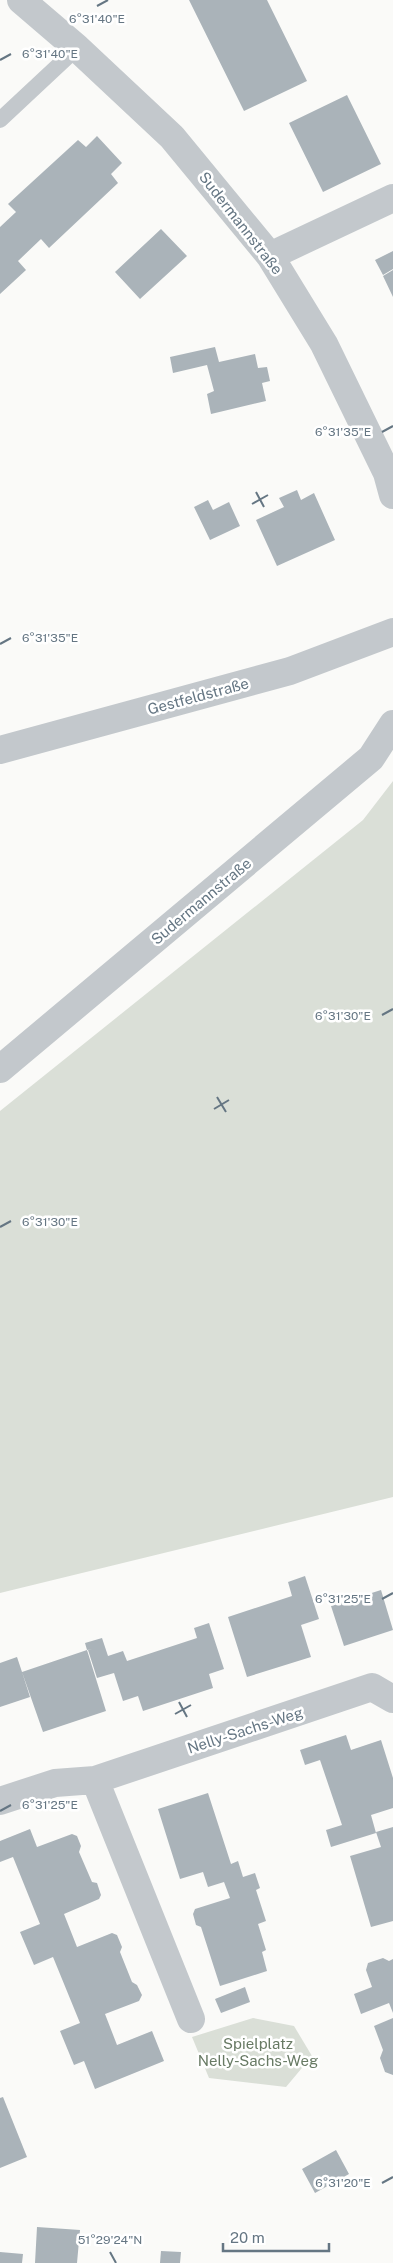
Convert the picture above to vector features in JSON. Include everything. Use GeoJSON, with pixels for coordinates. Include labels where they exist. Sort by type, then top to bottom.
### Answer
{"type":"FeatureCollection","features":[{"type":"Feature","properties":{"kind":"street","name":"Sudermannstraße"},"geometry":{"type":"LineString","coordinates":[[33,3],[77,48],[172,137],[270,256],[324,344],[387,473],[393,496]]}},
{"type":"Feature","properties":{"kind":"street"},"geometry":{"type":"LineString","coordinates":[[270,256],[393,198]]}},
{"type":"Feature","properties":{"kind":"street","name":"Gestfeldstraße"},"geometry":{"type":"LineString","coordinates":[[0,750],[290,671],[393,632]]}},
{"type":"Feature","properties":{"kind":"street","name":"Sudermannstraße"},"geometry":{"type":"LineString","coordinates":[[0,1069],[372,758],[393,724]]}},
{"type":"Feature","properties":{"kind":"street","name":"Nelly-Sachs-Weg"},"geometry":{"type":"LineString","coordinates":[[0,1801],[55,1783],[95,1780],[372,1687],[393,1699]]}},
{"type":"Feature","properties":{"kind":"street"},"geometry":{"type":"LineString","coordinates":[[95,1780],[191,2018]]}},
{"type":"Feature","properties":{"kind":"lane"},"geometry":{"type":"LineString","coordinates":[[0,120],[77,48]]}},
{"type":"Feature","properties":{"kind":"green space"},"geometry":{"type":"Polygon","coordinates":[[[393,781],[393,1497],[0,1593],[0,1111],[363,820],[393,781]]]}},
{"type":"Feature","properties":{"kind":"green space","name":"Spielplatz Nelly-Sachs-Weg"},"geometry":{"type":"Polygon","coordinates":[[[253,2018],[294,2026],[312,2056],[286,2087],[209,2078],[192,2037],[253,2018]]]}},
{"type":"Feature","properties":{"kind":"building"},"geometry":{"type":"Polygon","coordinates":[[[189,0],[267,0],[307,81],[244,111],[189,0]]]}},
{"type":"Feature","properties":{"kind":"building"},"geometry":{"type":"Polygon","coordinates":[[[347,95],[381,164],[323,192],[289,123],[347,95]]]}},
{"type":"Feature","properties":{"kind":"building"},"geometry":{"type":"Polygon","coordinates":[[[97,136],[122,163],[111,174],[118,183],[49,248],[41,239],[18,261],[26,270],[0,294],[0,227],[16,212],[8,204],[78,140],[86,147],[97,136]]]}},
{"type":"Feature","properties":{"kind":"building"},"geometry":{"type":"Polygon","coordinates":[[[161,229],[187,256],[140,299],[115,272],[161,229]]]}},
{"type":"Feature","properties":{"kind":"building"},"geometry":{"type":"Polygon","coordinates":[[[393,251],[393,269],[383,275],[375,260],[393,251]]]}},
{"type":"Feature","properties":{"kind":"building"},"geometry":{"type":"Polygon","coordinates":[[[393,270],[393,297],[383,276],[393,270]]]}},
{"type":"Feature","properties":{"kind":"building"},"geometry":{"type":"Polygon","coordinates":[[[215,347],[219,362],[255,354],[258,368],[267,367],[270,381],[262,383],[266,401],[211,414],[207,394],[214,391],[207,365],[173,373],[170,357],[215,347]]]}},
{"type":"Feature","properties":{"kind":"building"},"geometry":{"type":"Polygon","coordinates":[[[297,490],[301,500],[314,493],[335,540],[277,566],[256,520],[284,507],[279,498],[297,490]]]}},
{"type":"Feature","properties":{"kind":"building"},"geometry":{"type":"Polygon","coordinates":[[[208,500],[213,510],[229,502],[240,526],[210,540],[194,507],[208,500]]]}},
{"type":"Feature","properties":{"kind":"building"},"geometry":{"type":"Polygon","coordinates":[[[305,1576],[319,1619],[301,1625],[311,1657],[247,1677],[228,1617],[292,1596],[288,1582],[305,1576]]]}},
{"type":"Feature","properties":{"kind":"building"},"geometry":{"type":"Polygon","coordinates":[[[381,1590],[393,1630],[344,1646],[331,1606],[381,1590]]]}},
{"type":"Feature","properties":{"kind":"building"},"geometry":{"type":"Polygon","coordinates":[[[209,1623],[224,1669],[209,1674],[213,1688],[143,1711],[138,1696],[123,1701],[114,1673],[97,1678],[88,1650],[92,1649],[87,1650],[85,1643],[102,1638],[108,1656],[123,1651],[127,1661],[197,1638],[194,1628],[209,1623]]]}},
{"type":"Feature","properties":{"kind":"building"},"geometry":{"type":"Polygon","coordinates":[[[87,1650],[106,1711],[43,1732],[22,1672],[87,1650]]]}},
{"type":"Feature","properties":{"kind":"building"},"geometry":{"type":"Polygon","coordinates":[[[17,1657],[30,1697],[0,1707],[0,1663],[17,1657]]]}},
{"type":"Feature","properties":{"kind":"building"},"geometry":{"type":"Polygon","coordinates":[[[346,1735],[351,1750],[381,1740],[393,1778],[393,1808],[371,1815],[376,1833],[331,1847],[326,1830],[342,1825],[320,1760],[305,1765],[300,1750],[346,1735]]]}},
{"type":"Feature","properties":{"kind":"building"},"geometry":{"type":"Polygon","coordinates":[[[208,1793],[231,1864],[238,1861],[243,1877],[255,1873],[260,1888],[256,1890],[266,1921],[258,1924],[266,1950],[262,1952],[267,1971],[220,1986],[201,1927],[196,1925],[193,1914],[195,1909],[230,1898],[224,1882],[208,1887],[203,1872],[180,1879],[158,1809],[208,1793]]]}},
{"type":"Feature","properties":{"kind":"building"},"geometry":{"type":"Polygon","coordinates":[[[393,1827],[393,1921],[371,1927],[350,1856],[381,1847],[376,1832],[393,1827]]]}},
{"type":"Feature","properties":{"kind":"building"},"geometry":{"type":"Polygon","coordinates":[[[30,1829],[37,1847],[72,1834],[77,1836],[81,1846],[79,1852],[92,1882],[97,1883],[101,1895],[99,1899],[64,1914],[77,1947],[112,1933],[117,1935],[122,1947],[120,1952],[132,1982],[137,1985],[142,1995],[139,2001],[105,2014],[117,2045],[152,2031],[164,2061],[95,2089],[84,2061],[74,2065],[60,2031],[80,2023],[53,1957],[34,1965],[20,1932],[40,1924],[13,1857],[0,1862],[0,1841],[30,1829]]]}},
{"type":"Feature","properties":{"kind":"building"},"geometry":{"type":"Polygon","coordinates":[[[383,1958],[389,1961],[393,1959],[393,2013],[389,2003],[361,2014],[354,1994],[372,1987],[366,1970],[368,1963],[383,1958]]]}},
{"type":"Feature","properties":{"kind":"building"},"geometry":{"type":"Polygon","coordinates":[[[245,1987],[250,2002],[221,2013],[215,1999],[245,1987]]]}},
{"type":"Feature","properties":{"kind":"building"},"geometry":{"type":"Polygon","coordinates":[[[393,2018],[393,2075],[385,2072],[380,2058],[383,2050],[374,2026],[393,2018]]]}},
{"type":"Feature","properties":{"kind":"building"},"geometry":{"type":"Polygon","coordinates":[[[3,2097],[27,2157],[0,2168],[0,2098],[3,2097]]]}},
{"type":"Feature","properties":{"kind":"building"},"geometry":{"type":"Polygon","coordinates":[[[336,2150],[349,2174],[315,2193],[302,2169],[336,2150]]]}},
{"type":"Feature","properties":{"kind":"building"},"geometry":{"type":"Polygon","coordinates":[[[37,2227],[80,2230],[77,2263],[35,2263],[37,2227]]]}},
{"type":"Feature","properties":{"kind":"building"},"geometry":{"type":"Polygon","coordinates":[[[161,2251],[181,2252],[180,2263],[160,2263],[161,2251]]]}},
{"type":"Feature","properties":{"kind":"building"},"geometry":{"type":"Polygon","coordinates":[[[0,2252],[23,2254],[22,2263],[0,2263],[0,2252]]]}}]}
